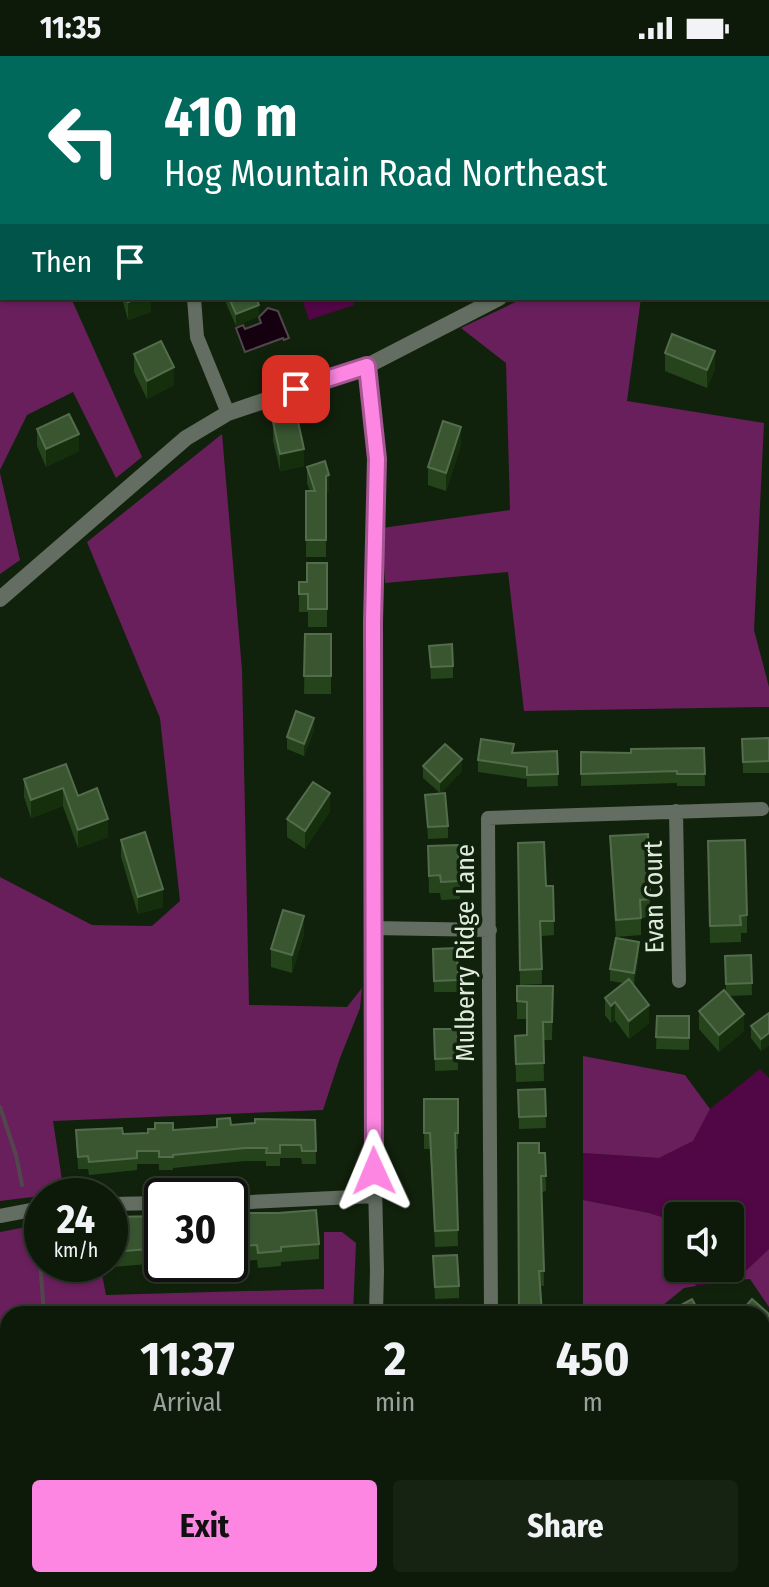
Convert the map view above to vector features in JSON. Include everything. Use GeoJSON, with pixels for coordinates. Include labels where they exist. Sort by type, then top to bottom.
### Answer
{"type":"FeatureCollection","features":[{"type":"Feature","properties":{"kind":"street"},"geometry":{"type":"LineString","coordinates":[[194,300],[197,337],[228,413]]}},
{"type":"Feature","properties":{"kind":"street"},"geometry":{"type":"LineString","coordinates":[[0,599],[186,438],[228,413],[367,366],[491,300]]}},
{"type":"Feature","properties":{"kind":"street"},"geometry":{"type":"LineString","coordinates":[[367,366],[377,459],[373,622],[376,1306]]}},
{"type":"Feature","properties":{"kind":"street","name":"Mulberry Ridge Lane"},"geometry":{"type":"LineString","coordinates":[[491,1306],[488,818],[762,809]]}},
{"type":"Feature","properties":{"kind":"street","name":"Evan Court"},"geometry":{"type":"LineString","coordinates":[[676,811],[679,981]]}},
{"type":"Feature","properties":{"kind":"street"},"geometry":{"type":"LineString","coordinates":[[373,928],[490,930]]}},
{"type":"Feature","properties":{"kind":"street"},"geometry":{"type":"LineString","coordinates":[[248,1202],[375,1196]]}},
{"type":"Feature","properties":{"kind":"street"},"geometry":{"type":"LineString","coordinates":[[0,1216],[24,1211]]}},
{"type":"Feature","properties":{"kind":"shaded area"},"geometry":{"type":"Polygon","coordinates":[[[0,300],[72,300],[142,457],[116,478],[73,392],[27,415],[0,470],[0,300]]]}},
{"type":"Feature","properties":{"kind":"shaded area"},"geometry":{"type":"Polygon","coordinates":[[[302,300],[352,300],[354,305],[309,320],[302,300]]]}},
{"type":"Feature","properties":{"kind":"shaded area"},"geometry":{"type":"Polygon","coordinates":[[[520,300],[641,300],[627,401],[764,423],[754,630],[769,687],[769,707],[524,711],[508,572],[385,583],[382,528],[510,510],[506,363],[461,328],[520,300]]]}},
{"type":"Feature","properties":{"kind":"shaded area"},"geometry":{"type":"Polygon","coordinates":[[[268,308],[278,311],[289,338],[245,352],[236,328],[243,325],[245,329],[261,323],[259,317],[268,308]]]}},
{"type":"Feature","properties":{"kind":"shaded area"},"geometry":{"type":"Polygon","coordinates":[[[222,434],[242,670],[249,1005],[347,1007],[362,988],[360,1008],[323,1110],[53,1121],[62,1178],[24,1178],[24,1198],[0,1201],[0,877],[92,925],[152,926],[180,901],[160,718],[87,542],[222,434]]]}},
{"type":"Feature","properties":{"kind":"shaded area"},"geometry":{"type":"Polygon","coordinates":[[[0,473],[20,560],[0,574],[0,473]]]}},
{"type":"Feature","properties":{"kind":"shaded area"},"geometry":{"type":"Polygon","coordinates":[[[583,1056],[685,1075],[710,1109],[693,1141],[659,1158],[583,1153],[583,1056]]]}},
{"type":"Feature","properties":{"kind":"shaded area"},"geometry":{"type":"Polygon","coordinates":[[[760,1069],[769,1078],[769,1249],[744,1272],[744,1202],[664,1202],[664,1218],[583,1200],[583,1153],[659,1158],[693,1141],[710,1109],[760,1069]]]}},
{"type":"Feature","properties":{"kind":"shaded area"},"geometry":{"type":"Polygon","coordinates":[[[583,1200],[664,1218],[664,1282],[695,1282],[696,1286],[684,1288],[662,1306],[583,1306],[583,1200]]]}},
{"type":"Feature","properties":{"kind":"shaded area"},"geometry":{"type":"Polygon","coordinates":[[[24,1227],[24,1282],[103,1282],[106,1295],[324,1289],[324,1232],[342,1232],[356,1243],[353,1306],[0,1306],[0,1232],[24,1227]]]}},
{"type":"Feature","properties":{"kind":"shaded area"},"geometry":{"type":"Polygon","coordinates":[[[769,1249],[769,1306],[750,1279],[744,1279],[744,1272],[769,1249]]]}},
{"type":"Feature","properties":{"kind":"shaded area"},"geometry":{"type":"Polygon","coordinates":[[[695,1282],[723,1282],[696,1286],[695,1282]]]}},
{"type":"Feature","properties":{"kind":"building"},"geometry":{"type":"Polygon","coordinates":[[[230,300],[257,300],[259,305],[236,314],[230,300]]]}},
{"type":"Feature","properties":{"kind":"building"},"geometry":{"type":"Polygon","coordinates":[[[672,334],[715,351],[707,370],[665,353],[672,334]]]}},
{"type":"Feature","properties":{"kind":"building"},"geometry":{"type":"Polygon","coordinates":[[[161,341],[174,367],[147,381],[134,354],[161,341]]]}},
{"type":"Feature","properties":{"kind":"building"},"geometry":{"type":"Polygon","coordinates":[[[69,414],[79,434],[46,449],[37,429],[69,414]]]}},
{"type":"Feature","properties":{"kind":"building"},"geometry":{"type":"Polygon","coordinates":[[[297,417],[304,449],[280,454],[273,422],[297,417]]]}},
{"type":"Feature","properties":{"kind":"building"},"geometry":{"type":"Polygon","coordinates":[[[443,421],[461,427],[446,473],[428,467],[443,421]]]}},
{"type":"Feature","properties":{"kind":"building"},"geometry":{"type":"Polygon","coordinates":[[[325,461],[329,475],[326,476],[326,540],[306,540],[306,491],[315,491],[307,467],[325,461]]]}},
{"type":"Feature","properties":{"kind":"building"},"geometry":{"type":"Polygon","coordinates":[[[307,563],[327,563],[327,609],[308,609],[308,594],[299,594],[299,582],[307,582],[307,563]]]}},
{"type":"Feature","properties":{"kind":"building"},"geometry":{"type":"Polygon","coordinates":[[[305,634],[331,634],[331,676],[304,676],[305,634]]]}},
{"type":"Feature","properties":{"kind":"building"},"geometry":{"type":"Polygon","coordinates":[[[452,644],[453,666],[431,667],[429,646],[452,644]]]}},
{"type":"Feature","properties":{"kind":"building"},"geometry":{"type":"Polygon","coordinates":[[[296,711],[314,718],[304,744],[287,737],[296,711]]]}},
{"type":"Feature","properties":{"kind":"building"},"geometry":{"type":"Polygon","coordinates":[[[769,738],[769,761],[743,762],[742,739],[769,738]]]}},
{"type":"Feature","properties":{"kind":"building"},"geometry":{"type":"Polygon","coordinates":[[[481,739],[514,744],[512,753],[557,751],[558,774],[527,775],[527,767],[478,760],[481,739]]]}},
{"type":"Feature","properties":{"kind":"building"},"geometry":{"type":"Polygon","coordinates":[[[445,744],[462,759],[440,782],[423,766],[445,744]]]}},
{"type":"Feature","properties":{"kind":"building"},"geometry":{"type":"Polygon","coordinates":[[[704,748],[705,774],[677,774],[677,771],[581,774],[581,752],[631,753],[631,749],[704,748]]]}},
{"type":"Feature","properties":{"kind":"building"},"geometry":{"type":"Polygon","coordinates":[[[66,764],[78,796],[97,788],[108,819],[78,830],[63,788],[31,800],[24,779],[66,764]]]}},
{"type":"Feature","properties":{"kind":"building"},"geometry":{"type":"Polygon","coordinates":[[[313,782],[330,793],[305,831],[287,819],[313,782]]]}},
{"type":"Feature","properties":{"kind":"building"},"geometry":{"type":"Polygon","coordinates":[[[445,793],[448,826],[428,827],[425,795],[445,793]]]}},
{"type":"Feature","properties":{"kind":"building"},"geometry":{"type":"Polygon","coordinates":[[[145,832],[163,889],[138,897],[121,840],[145,832]]]}},
{"type":"Feature","properties":{"kind":"building"},"geometry":{"type":"Polygon","coordinates":[[[648,834],[650,899],[640,900],[641,918],[616,920],[610,836],[648,834]]]}},
{"type":"Feature","properties":{"kind":"building"},"geometry":{"type":"Polygon","coordinates":[[[745,840],[747,915],[740,916],[741,925],[710,926],[708,841],[745,840]]]}},
{"type":"Feature","properties":{"kind":"building"},"geometry":{"type":"Polygon","coordinates":[[[544,842],[546,886],[553,886],[554,921],[540,921],[542,969],[520,970],[518,843],[544,842]]]}},
{"type":"Feature","properties":{"kind":"building"},"geometry":{"type":"Polygon","coordinates":[[[458,845],[460,881],[441,882],[440,875],[429,876],[428,846],[458,845]]]}},
{"type":"Feature","properties":{"kind":"building"},"geometry":{"type":"Polygon","coordinates":[[[283,910],[304,916],[292,955],[271,949],[283,910]]]}},
{"type":"Feature","properties":{"kind":"building"},"geometry":{"type":"Polygon","coordinates":[[[616,938],[639,942],[634,973],[610,969],[616,938]]]}},
{"type":"Feature","properties":{"kind":"building"},"geometry":{"type":"Polygon","coordinates":[[[457,948],[458,980],[434,981],[433,949],[457,948]]]}},
{"type":"Feature","properties":{"kind":"building"},"geometry":{"type":"Polygon","coordinates":[[[751,955],[752,983],[726,984],[725,956],[751,955]]]}},
{"type":"Feature","properties":{"kind":"building"},"geometry":{"type":"Polygon","coordinates":[[[629,979],[649,1005],[629,1021],[615,1002],[611,1006],[605,998],[629,979]]]}},
{"type":"Feature","properties":{"kind":"building"},"geometry":{"type":"Polygon","coordinates":[[[517,986],[553,986],[552,1022],[543,1022],[544,1063],[516,1064],[515,1036],[527,1035],[527,1002],[517,1001],[517,986]]]}},
{"type":"Feature","properties":{"kind":"building"},"geometry":{"type":"Polygon","coordinates":[[[724,990],[744,1014],[719,1035],[699,1011],[724,990]]]}},
{"type":"Feature","properties":{"kind":"building"},"geometry":{"type":"Polygon","coordinates":[[[769,1013],[769,1033],[761,1039],[751,1026],[769,1013]]]}},
{"type":"Feature","properties":{"kind":"building"},"geometry":{"type":"Polygon","coordinates":[[[657,1016],[689,1016],[689,1038],[656,1037],[657,1016]]]}},
{"type":"Feature","properties":{"kind":"building"},"geometry":{"type":"Polygon","coordinates":[[[434,1029],[457,1029],[458,1058],[435,1059],[434,1029]]]}},
{"type":"Feature","properties":{"kind":"building"},"geometry":{"type":"Polygon","coordinates":[[[545,1089],[546,1116],[519,1117],[518,1090],[545,1089]]]}},
{"type":"Feature","properties":{"kind":"building"},"geometry":{"type":"Polygon","coordinates":[[[424,1099],[458,1099],[458,1133],[455,1133],[458,1230],[435,1231],[430,1133],[424,1133],[424,1099]]]}},
{"type":"Feature","properties":{"kind":"building"},"geometry":{"type":"Polygon","coordinates":[[[230,1118],[231,1125],[255,1123],[255,1119],[315,1120],[316,1151],[302,1151],[301,1145],[280,1145],[280,1153],[266,1153],[267,1148],[245,1148],[173,1157],[159,1157],[159,1151],[137,1151],[137,1158],[89,1162],[88,1156],[78,1157],[76,1130],[122,1128],[123,1134],[148,1133],[148,1129],[155,1129],[155,1123],[173,1123],[173,1130],[217,1127],[217,1119],[230,1118]]]}},
{"type":"Feature","properties":{"kind":"building"},"geometry":{"type":"Polygon","coordinates":[[[518,1143],[539,1143],[539,1153],[545,1153],[546,1176],[541,1176],[544,1271],[539,1271],[541,1306],[519,1306],[518,1143]]]}},
{"type":"Feature","properties":{"kind":"building"},"geometry":{"type":"Polygon","coordinates":[[[316,1210],[319,1244],[281,1247],[281,1251],[258,1253],[257,1245],[248,1246],[248,1213],[316,1210]]]}},
{"type":"Feature","properties":{"kind":"building"},"geometry":{"type":"Polygon","coordinates":[[[144,1216],[144,1249],[128,1251],[128,1217],[144,1216]]]}},
{"type":"Feature","properties":{"kind":"building"},"geometry":{"type":"Polygon","coordinates":[[[457,1255],[459,1286],[435,1287],[433,1256],[457,1255]]]}},
{"type":"Feature","properties":{"kind":"building"},"geometry":{"type":"Polygon","coordinates":[[[692,1299],[696,1306],[679,1306],[692,1299]]]}},
{"type":"Feature","properties":{"kind":"building"},"geometry":{"type":"Polygon","coordinates":[[[752,1299],[760,1306],[746,1306],[752,1299]]]}},
{"type":"Feature","properties":{"kind":"waterway"},"geometry":{"type":"LineString","coordinates":[[0,1107],[22,1185]]}},
{"type":"Feature","properties":{"kind":"waterway"},"geometry":{"type":"LineString","coordinates":[[42,1282],[43,1306]]}},
{"type":"Feature","properties":{"kind":"route"},"geometry":{"type":"LineString","coordinates":[[296,389],[367,366],[374,413],[377,459],[373,622],[374,1171]]}}]}
